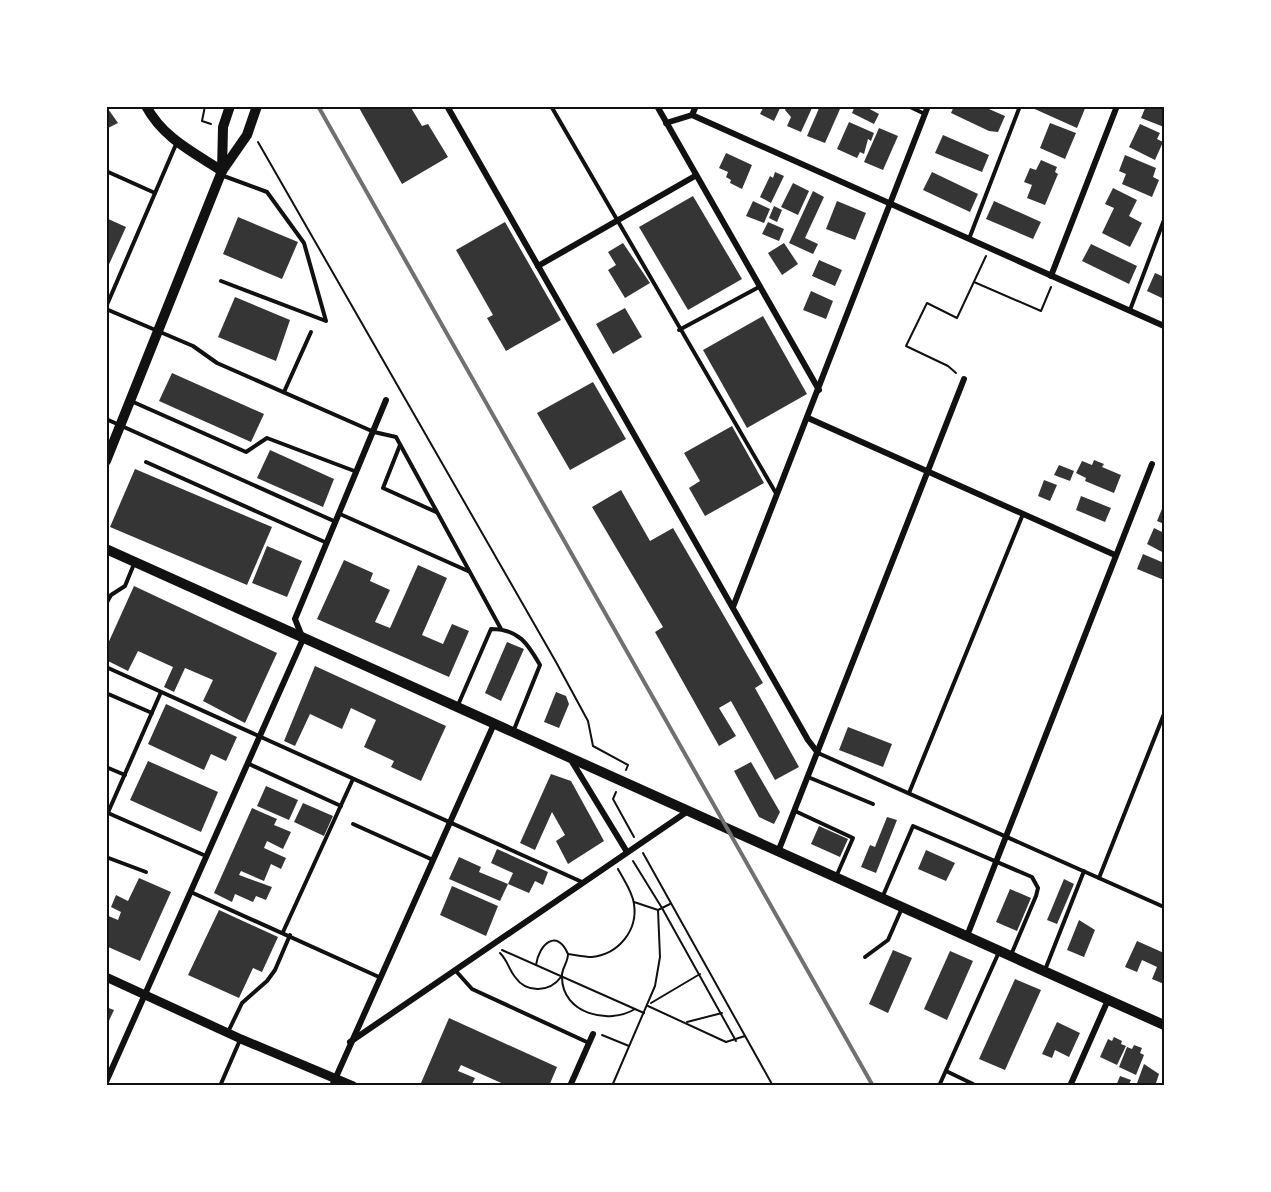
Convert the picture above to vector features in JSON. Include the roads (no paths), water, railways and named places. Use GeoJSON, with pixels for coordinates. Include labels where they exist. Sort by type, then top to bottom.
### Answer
{"type":"FeatureCollection","features":[{"type":"Feature","properties":{"kind":"main road"},"geometry":{"type":"LineString","coordinates":[[146,106],[155,122],[177,142],[221,173]]}},
{"type":"Feature","properties":{"kind":"main road"},"geometry":{"type":"LineString","coordinates":[[221,173],[223,127],[230,106]]}},
{"type":"Feature","properties":{"kind":"main road"},"geometry":{"type":"LineString","coordinates":[[106,461],[221,173],[247,135],[257,106]]}},
{"type":"Feature","properties":{"kind":"main road"},"geometry":{"type":"LineString","coordinates":[[106,549],[1164,1025]]}},
{"type":"Feature","properties":{"kind":"street"},"geometry":{"type":"LineString","coordinates":[[447,106],[808,740],[818,753]]}},
{"type":"Feature","properties":{"kind":"street"},"geometry":{"type":"LineString","coordinates":[[657,106],[819,390]]}},
{"type":"Feature","properties":{"kind":"street"},"geometry":{"type":"LineString","coordinates":[[692,115],[696,106]]}},
{"type":"Feature","properties":{"kind":"street"},"geometry":{"type":"LineString","coordinates":[[733,607],[892,204],[928,106]]}},
{"type":"Feature","properties":{"kind":"street"},"geometry":{"type":"LineString","coordinates":[[1051,276],[1117,106]]}},
{"type":"Feature","properties":{"kind":"street"},"geometry":{"type":"LineString","coordinates":[[666,123],[692,115],[1164,326]]}},
{"type":"Feature","properties":{"kind":"street"},"geometry":{"type":"LineString","coordinates":[[538,266],[695,176]]}},
{"type":"Feature","properties":{"kind":"street"},"geometry":{"type":"LineString","coordinates":[[778,852],[964,379]]}},
{"type":"Feature","properties":{"kind":"street"},"geometry":{"type":"LineString","coordinates":[[107,1079],[193,893],[303,639],[296,619],[386,400]]}},
{"type":"Feature","properties":{"kind":"street"},"geometry":{"type":"LineString","coordinates":[[808,418],[1115,555]]}},
{"type":"Feature","properties":{"kind":"street"},"geometry":{"type":"LineString","coordinates":[[967,936],[1152,464]]}},
{"type":"Feature","properties":{"kind":"street"},"geometry":{"type":"LineString","coordinates":[[334,1082],[494,724]]}},
{"type":"Feature","properties":{"kind":"street"},"geometry":{"type":"LineString","coordinates":[[569,756],[627,852]]}},
{"type":"Feature","properties":{"kind":"street"},"geometry":{"type":"LineString","coordinates":[[350,1042],[688,811]]}},
{"type":"Feature","properties":{"kind":"street"},"geometry":{"type":"LineString","coordinates":[[106,977],[334,1082],[353,1086]]}},
{"type":"Feature","properties":{"kind":"street"},"geometry":{"type":"LineString","coordinates":[[1070,1086],[1108,1000]]}},
{"type":"Feature","properties":{"kind":"street"},"geometry":{"type":"LineString","coordinates":[[570,1086],[593,1034]]}},
{"type":"Feature","properties":{"kind":"lane"},"geometry":{"type":"LineString","coordinates":[[551,106],[616,222],[777,495]]}},
{"type":"Feature","properties":{"kind":"lane"},"geometry":{"type":"LineString","coordinates":[[908,106],[925,114]]}},
{"type":"Feature","properties":{"kind":"lane"},"geometry":{"type":"LineString","coordinates":[[969,239],[1020,106]]}},
{"type":"Feature","properties":{"kind":"lane"},"geometry":{"type":"LineString","coordinates":[[177,142],[106,308],[193,346],[217,363],[374,432],[396,437],[501,629]]}},
{"type":"Feature","properties":{"kind":"lane"},"geometry":{"type":"LineString","coordinates":[[106,171],[155,193]]}},
{"type":"Feature","properties":{"kind":"lane"},"geometry":{"type":"LineString","coordinates":[[221,173],[267,192],[304,243],[326,321],[221,281]]}},
{"type":"Feature","properties":{"kind":"lane"},"geometry":{"type":"LineString","coordinates":[[1130,311],[1164,220]]}},
{"type":"Feature","properties":{"kind":"lane"},"geometry":{"type":"LineString","coordinates":[[679,330],[759,287]]}},
{"type":"Feature","properties":{"kind":"lane"},"geometry":{"type":"LineString","coordinates":[[284,392],[311,332]]}},
{"type":"Feature","properties":{"kind":"lane"},"geometry":{"type":"LineString","coordinates":[[131,401],[246,452],[267,438],[357,472]]}},
{"type":"Feature","properties":{"kind":"lane"},"geometry":{"type":"LineString","coordinates":[[106,419],[336,522]]}},
{"type":"Feature","properties":{"kind":"lane"},"geometry":{"type":"LineString","coordinates":[[400,445],[382,488],[437,512]]}},
{"type":"Feature","properties":{"kind":"lane"},"geometry":{"type":"LineString","coordinates":[[146,462],[327,543]]}},
{"type":"Feature","properties":{"kind":"lane"},"geometry":{"type":"LineString","coordinates":[[340,513],[469,571]]}},
{"type":"Feature","properties":{"kind":"lane"},"geometry":{"type":"LineString","coordinates":[[909,794],[1023,514]]}},
{"type":"Feature","properties":{"kind":"lane"},"geometry":{"type":"LineString","coordinates":[[106,604],[111,595],[125,586],[135,562]]}},
{"type":"Feature","properties":{"kind":"lane"},"geometry":{"type":"LineString","coordinates":[[456,708],[491,629],[501,629],[525,640],[540,665],[513,733]]}},
{"type":"Feature","properties":{"kind":"lane"},"geometry":{"type":"LineString","coordinates":[[106,668],[582,882]]}},
{"type":"Feature","properties":{"kind":"lane"},"geometry":{"type":"LineString","coordinates":[[161,692],[107,815],[208,857]]}},
{"type":"Feature","properties":{"kind":"lane"},"geometry":{"type":"LineString","coordinates":[[106,693],[152,713]]}},
{"type":"Feature","properties":{"kind":"lane"},"geometry":{"type":"LineString","coordinates":[[1099,878],[1164,714]]}},
{"type":"Feature","properties":{"kind":"lane"},"geometry":{"type":"LineString","coordinates":[[818,753],[1164,907]]}},
{"type":"Feature","properties":{"kind":"lane"},"geometry":{"type":"LineString","coordinates":[[249,764],[341,806]]}},
{"type":"Feature","properties":{"kind":"lane"},"geometry":{"type":"LineString","coordinates":[[106,766],[125,775]]}},
{"type":"Feature","properties":{"kind":"lane"},"geometry":{"type":"LineString","coordinates":[[808,777],[873,804]]}},
{"type":"Feature","properties":{"kind":"lane"},"geometry":{"type":"LineString","coordinates":[[283,932],[353,778]]}},
{"type":"Feature","properties":{"kind":"lane"},"geometry":{"type":"LineString","coordinates":[[795,811],[853,838],[836,878]]}},
{"type":"Feature","properties":{"kind":"lane"},"geometry":{"type":"LineString","coordinates":[[353,824],[433,860]]}},
{"type":"Feature","properties":{"kind":"lane"},"geometry":{"type":"LineString","coordinates":[[881,898],[913,826],[996,861],[1032,878],[1038,888],[1011,956]]}},
{"type":"Feature","properties":{"kind":"lane"},"geometry":{"type":"LineString","coordinates":[[106,857],[146,872]]}},
{"type":"Feature","properties":{"kind":"lane"},"geometry":{"type":"LineString","coordinates":[[1044,971],[1084,871]]}},
{"type":"Feature","properties":{"kind":"lane"},"geometry":{"type":"LineString","coordinates":[[193,893],[379,977]]}},
{"type":"Feature","properties":{"kind":"lane"},"geometry":{"type":"LineString","coordinates":[[865,957],[888,940],[903,908]]}},
{"type":"Feature","properties":{"kind":"lane"},"geometry":{"type":"LineString","coordinates":[[227,1033],[242,1003],[275,970],[290,936]]}},
{"type":"Feature","properties":{"kind":"lane"},"geometry":{"type":"LineString","coordinates":[[939,1086],[999,951]]}},
{"type":"Feature","properties":{"kind":"lane"},"geometry":{"type":"LineString","coordinates":[[455,970],[472,989],[589,1043]]}},
{"type":"Feature","properties":{"kind":"lane"},"geometry":{"type":"LineString","coordinates":[[220,1086],[241,1039]]}},
{"type":"Feature","properties":{"kind":"lane"},"geometry":{"type":"LineString","coordinates":[[946,1071],[974,1084]]}},
{"type":"Feature","properties":{"kind":"railway"},"geometry":{"type":"LineString","coordinates":[[318,106],[873,1086]]}}]}
